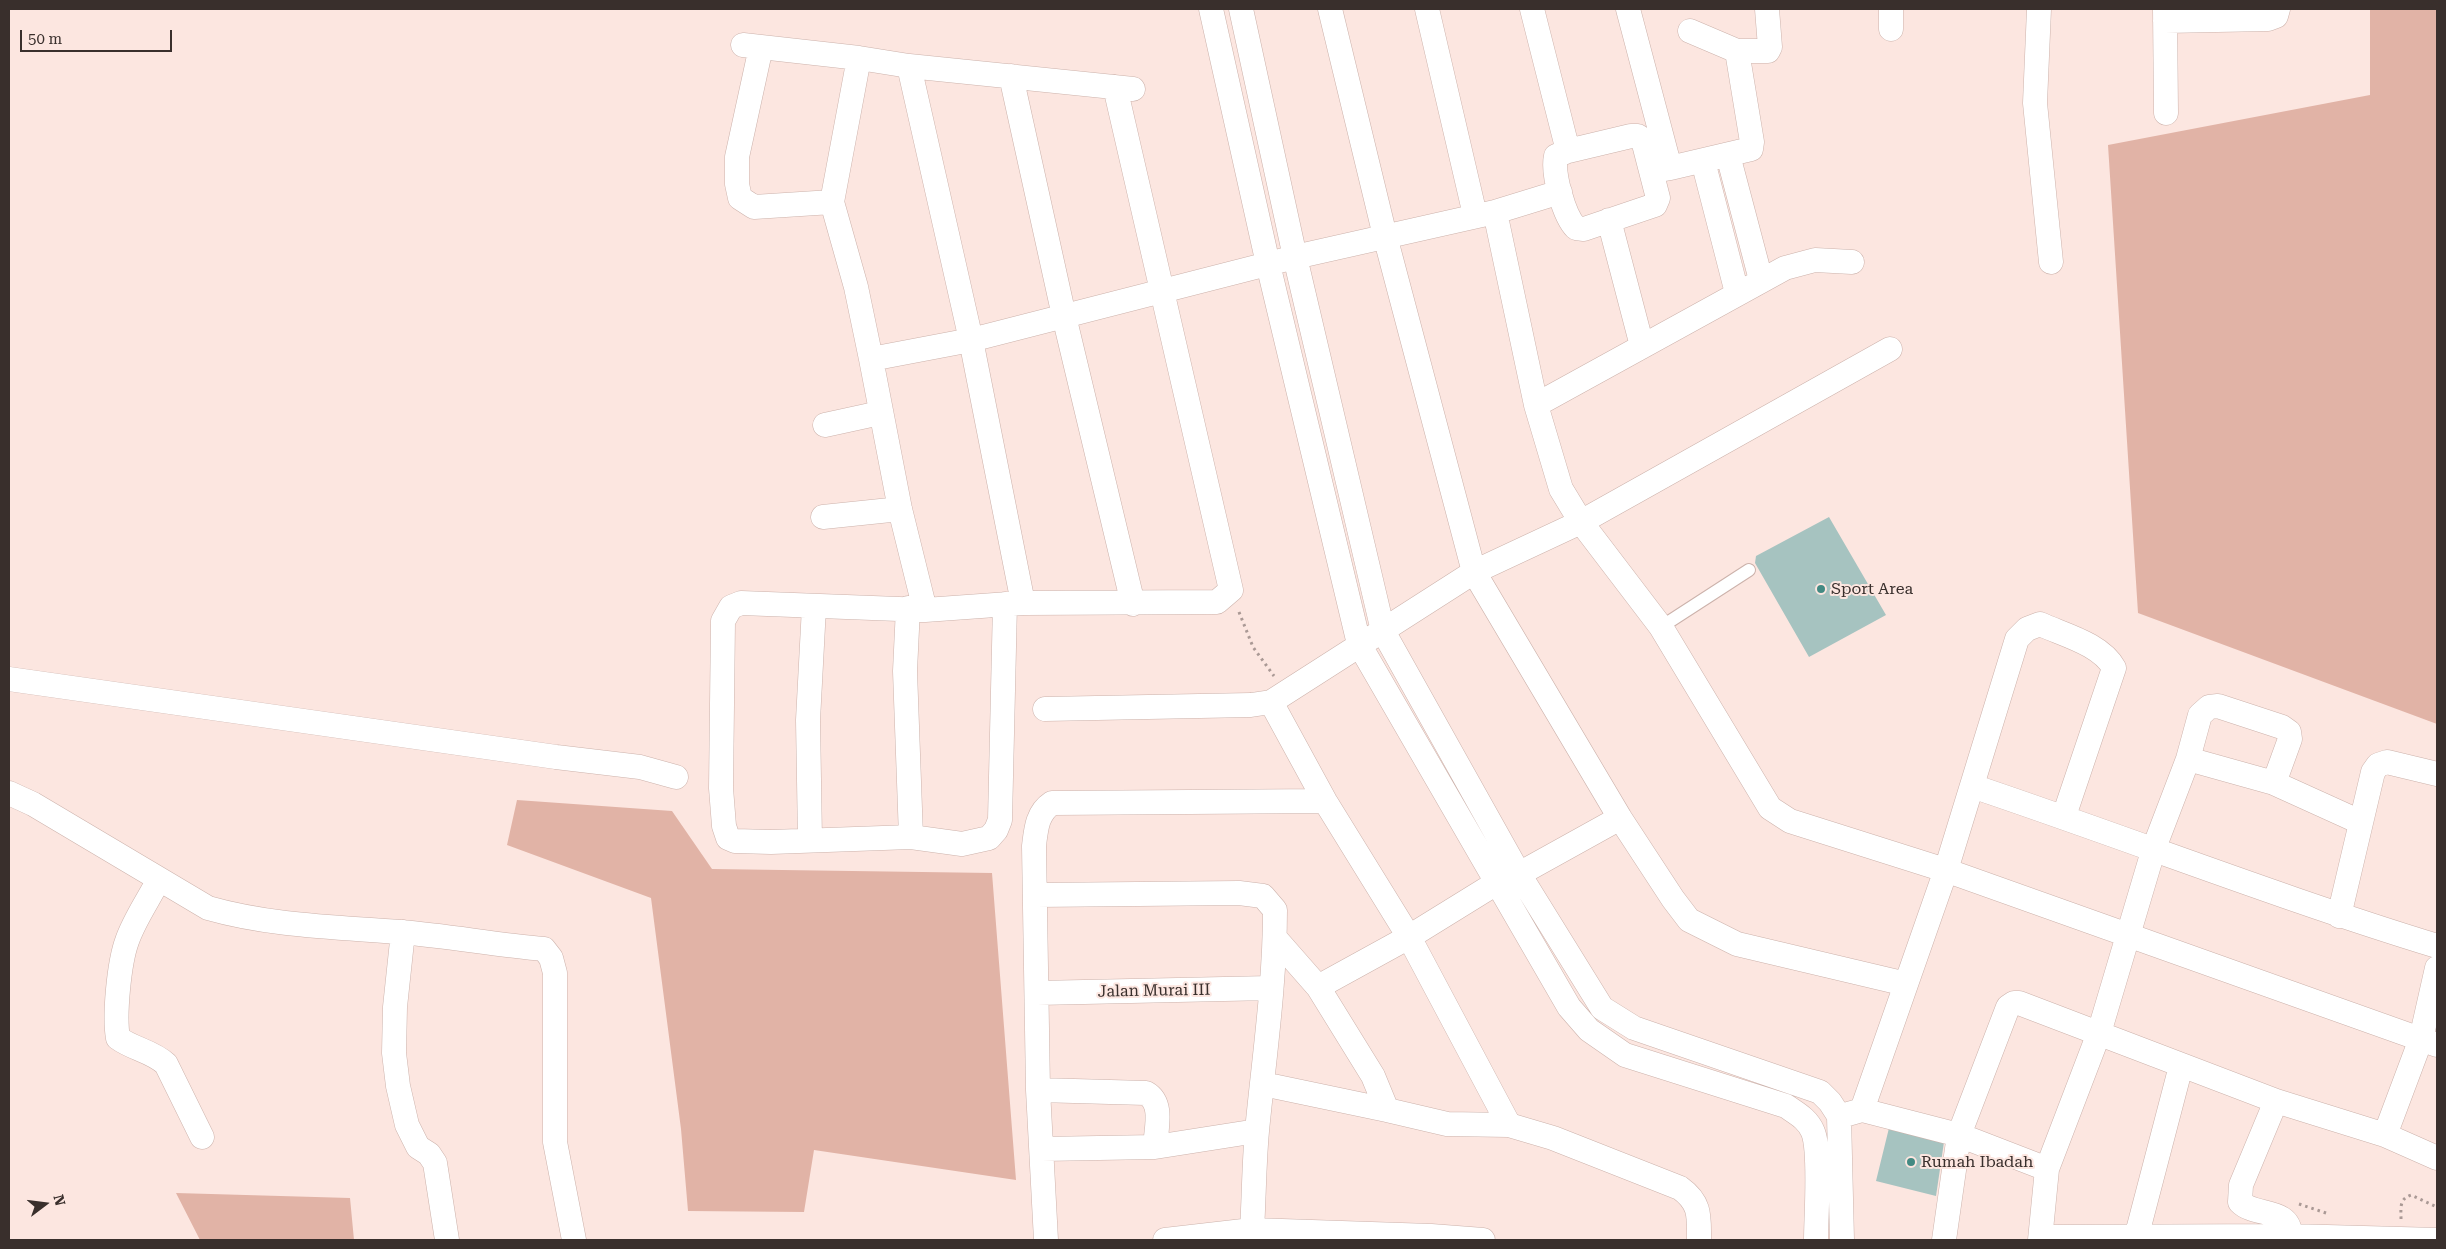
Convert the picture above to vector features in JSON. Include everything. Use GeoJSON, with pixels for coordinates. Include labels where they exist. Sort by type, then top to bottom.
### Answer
{"type":"FeatureCollection","features":[{"type":"Feature","properties":{"kind":"street"},"geometry":{"type":"LineString","coordinates":[[1211,9],[1268,264],[1359,644],[1508,878],[1544,912],[1602,1008],[1634,1028],[1820,1092],[1830,1102],[1839,1116],[1842,1240]]}},
{"type":"Feature","properties":{"kind":"street"},"geometry":{"type":"LineString","coordinates":[[1241,9],[1295,256],[1383,631],[1508,878],[1524,927],[1570,1007],[1589,1030],[1606,1044],[1625,1055],[1786,1106],[1802,1116],[1813,1132],[1816,1150],[1816,1240]]}},
{"type":"Feature","properties":{"kind":"street"},"geometry":{"type":"LineString","coordinates":[[1330,9],[1385,236],[1474,572],[1620,818],[1673,899],[1690,920],[1737,944],[1906,984]]}},
{"type":"Feature","properties":{"kind":"street"},"geometry":{"type":"LineString","coordinates":[[1427,9],[1485,214],[1536,406],[1561,489],[1581,522],[1661,627],[1770,808],[1790,821],[1946,870],[2429,1042]]}},
{"type":"Feature","properties":{"kind":"street"},"geometry":{"type":"LineString","coordinates":[[1532,9],[1568,151]]}},
{"type":"Feature","properties":{"kind":"street"},"geometry":{"type":"LineString","coordinates":[[1628,9],[1661,170],[1658,198],[1655,205],[1584,229],[1576,228],[1571,222],[1560,192],[1554,162],[1556,156],[1568,151],[1638,136],[1643,140],[1661,170]]}},
{"type":"Feature","properties":{"kind":"street"},"geometry":{"type":"LineString","coordinates":[[1690,31],[1737,51],[1768,51],[1770,47],[1767,9]]}},
{"type":"Feature","properties":{"kind":"street"},"geometry":{"type":"LineString","coordinates":[[2039,9],[2035,103],[2051,262]]}},
{"type":"Feature","properties":{"kind":"street"},"geometry":{"type":"LineString","coordinates":[[2166,113],[2165,15],[2268,19],[2276,16],[2278,9]]}},
{"type":"Feature","properties":{"kind":"street"},"geometry":{"type":"LineString","coordinates":[[832,202],[754,207],[740,198],[736,184],[737,157],[752,46],[859,58],[909,66],[1124,88],[1161,292],[1230,590],[1216,602],[1014,604],[917,609],[814,607],[741,603],[730,608],[723,621],[721,788],[725,832],[728,838],[735,841],[911,837],[962,844],[977,842],[989,838],[996,830],[1000,820],[1014,604],[971,340],[909,66]]}},
{"type":"Feature","properties":{"kind":"street"},"geometry":{"type":"LineString","coordinates":[[1661,170],[1728,156],[1751,149],[1752,142],[1737,51]]}},
{"type":"Feature","properties":{"kind":"street"},"geometry":{"type":"LineString","coordinates":[[859,58],[832,202],[856,287],[900,509],[917,609],[905,671],[911,837]]}},
{"type":"Feature","properties":{"kind":"street"},"geometry":{"type":"LineString","coordinates":[[1011,76],[1064,316],[1133,604]]}},
{"type":"Feature","properties":{"kind":"street"},"geometry":{"type":"LineString","coordinates":[[1728,156],[1761,280]]}},
{"type":"Feature","properties":{"kind":"street"},"geometry":{"type":"LineString","coordinates":[[1703,161],[1737,293]]}},
{"type":"Feature","properties":{"kind":"street"},"geometry":{"type":"LineString","coordinates":[[871,359],[971,340],[1295,256],[1485,214],[1560,192]]}},
{"type":"Feature","properties":{"kind":"street"},"geometry":{"type":"LineString","coordinates":[[1609,220],[1642,346]]}},
{"type":"Feature","properties":{"kind":"street"},"geometry":{"type":"LineString","coordinates":[[1536,406],[1785,268],[1816,260],[1852,262]]}},
{"type":"Feature","properties":{"kind":"street"},"geometry":{"type":"LineString","coordinates":[[1045,709],[1251,705],[1280,697],[1359,644],[1383,631],[1474,572],[1581,522],[1890,349]]}},
{"type":"Feature","properties":{"kind":"street"},"geometry":{"type":"LineString","coordinates":[[825,425],[880,413]]}},
{"type":"Feature","properties":{"kind":"street"},"geometry":{"type":"LineString","coordinates":[[823,517],[900,509]]}},
{"type":"Feature","properties":{"kind":"street"},"geometry":{"type":"LineString","coordinates":[[810,840],[808,720],[814,607]]}},
{"type":"Feature","properties":{"kind":"street"},"geometry":{"type":"LineString","coordinates":[[1862,1110],[1946,870],[2016,639],[2027,628],[2040,624],[2095,649],[2108,658],[2114,668],[2064,816]]}},
{"type":"Feature","properties":{"kind":"street"},"geometry":{"type":"LineString","coordinates":[[9,679],[640,766],[676,777]]}},
{"type":"Feature","properties":{"kind":"street"},"geometry":{"type":"LineString","coordinates":[[1280,697],[1325,801],[1409,937],[1508,1125]]}},
{"type":"Feature","properties":{"kind":"street"},"geometry":{"type":"LineString","coordinates":[[2274,783],[2290,739],[2289,732],[2282,727],[2218,706],[2209,707],[2200,715],[2188,759],[2154,848],[2099,1033],[2047,1169],[2040,1239],[2290,1236],[2437,1240]]}},
{"type":"Feature","properties":{"kind":"street"},"geometry":{"type":"LineString","coordinates":[[2188,759],[2274,783],[2360,822]]}},
{"type":"Feature","properties":{"kind":"street"},"geometry":{"type":"LineString","coordinates":[[2339,916],[2373,772],[2378,765],[2387,762],[2437,774]]}},
{"type":"Feature","properties":{"kind":"street"},"geometry":{"type":"LineString","coordinates":[[1972,786],[2064,816],[2339,916],[2437,946]]}},
{"type":"Feature","properties":{"kind":"street"},"geometry":{"type":"LineString","coordinates":[[9,793],[33,804],[208,908],[240,917],[275,923],[403,932],[544,949],[551,958],[554,973],[555,1142],[574,1240]]}},
{"type":"Feature","properties":{"kind":"street"},"geometry":{"type":"LineString","coordinates":[[1046,1240],[1038,1090],[1034,846],[1036,827],[1044,808],[1052,803],[1325,801]]}},
{"type":"Feature","properties":{"kind":"street"},"geometry":{"type":"LineString","coordinates":[[1318,987],[1409,937],[1508,878],[1620,818]]}},
{"type":"Feature","properties":{"kind":"street"},"geometry":{"type":"LineString","coordinates":[[159,879],[127,941],[122,964],[117,1032],[118,1038],[125,1043],[159,1057],[166,1064],[202,1137]]}},
{"type":"Feature","properties":{"kind":"street"},"geometry":{"type":"LineString","coordinates":[[1036,895],[1239,893],[1263,896],[1275,910],[1275,938],[1263,1084],[1257,1131],[1252,1230]]}},
{"type":"Feature","properties":{"kind":"street"},"geometry":{"type":"LineString","coordinates":[[1524,927],[1544,912]]}},
{"type":"Feature","properties":{"kind":"street"},"geometry":{"type":"LineString","coordinates":[[403,932],[395,1007],[394,1053],[398,1086],[407,1125],[418,1147],[429,1154],[435,1163],[447,1240]]}},
{"type":"Feature","properties":{"kind":"street"},"geometry":{"type":"LineString","coordinates":[[1275,938],[1318,987],[1373,1076],[1387,1110]]}},
{"type":"Feature","properties":{"kind":"street"},"geometry":{"type":"LineString","coordinates":[[2385,1135],[2429,1042],[2437,968]]}},
{"type":"Feature","properties":{"kind":"street","name":"Jalan Murai III"},"geometry":{"type":"LineString","coordinates":[[1037,994],[1270,988]]}},
{"type":"Feature","properties":{"kind":"street"},"geometry":{"type":"LineString","coordinates":[[1944,1240],[1959,1134],[2009,1006],[2019,1003],[2276,1101],[2385,1135],[2437,1158]]}},
{"type":"Feature","properties":{"kind":"street"},"geometry":{"type":"LineString","coordinates":[[2136,1238],[2181,1066]]}},
{"type":"Feature","properties":{"kind":"street"},"geometry":{"type":"LineString","coordinates":[[1263,1084],[1447,1124],[1508,1125],[1552,1138],[1680,1188],[1692,1196],[1699,1213],[1700,1240]]}},
{"type":"Feature","properties":{"kind":"street"},"geometry":{"type":"LineString","coordinates":[[1038,1090],[1146,1093],[1153,1097],[1158,1107],[1155,1147]]}},
{"type":"Feature","properties":{"kind":"street"},"geometry":{"type":"LineString","coordinates":[[2276,1101],[2242,1185],[2240,1202],[2248,1207],[2280,1216],[2288,1225],[2290,1236]]}},
{"type":"Feature","properties":{"kind":"street"},"geometry":{"type":"LineString","coordinates":[[1839,1116],[1862,1110],[1959,1134],[2047,1169]]}},
{"type":"Feature","properties":{"kind":"street"},"geometry":{"type":"LineString","coordinates":[[1042,1149],[1155,1147],[1257,1131]]}},
{"type":"Feature","properties":{"kind":"street"},"geometry":{"type":"LineString","coordinates":[[1165,1240],[1208,1237],[1252,1230],[1356,1232],[1484,1240]]}},
{"type":"Feature","properties":{"kind":"lane"},"geometry":{"type":"LineString","coordinates":[[1661,627],[1749,570]]}},
{"type":"Feature","properties":{"kind":"path"},"geometry":{"type":"LineString","coordinates":[[1230,590],[1253,647],[1267,669],[1280,697]]}},
{"type":"Feature","properties":{"kind":"path"},"geometry":{"type":"LineString","coordinates":[[2402,1238],[2401,1202],[2405,1197],[2410,1195],[2437,1207]]}},
{"type":"Feature","properties":{"kind":"path"},"geometry":{"type":"LineString","coordinates":[[2298,1204],[2336,1216]]}},
{"type":"Feature","properties":{"kind":"shaded area"},"geometry":{"type":"Polygon","coordinates":[[[2370,9],[2437,9],[2437,724],[2138,613],[2108,145],[2370,95],[2370,9]]]}},
{"type":"Feature","properties":{"kind":"shaded area"},"geometry":{"type":"Polygon","coordinates":[[[517,800],[672,811],[712,869],[992,873],[1016,1180],[814,1150],[804,1212],[688,1211],[681,1129],[651,898],[507,845],[517,800]]]}},
{"type":"Feature","properties":{"kind":"shaded area"},"geometry":{"type":"Polygon","coordinates":[[[176,1193],[350,1198],[354,1240],[200,1240],[176,1193]]]}},
{"type":"Feature","properties":{"kind":"building","name":"Sport Area"},"geometry":{"type":"Polygon","coordinates":[[[1829,517],[1886,615],[1809,657],[1755,563],[1756,556],[1829,517]]]}},
{"type":"Feature","properties":{"kind":"building","name":"Rumah Ibadah"},"geometry":{"type":"Polygon","coordinates":[[[1889,1128],[1944,1142],[1936,1196],[1876,1181],[1889,1128]]]}},
{"type":"Feature","properties":{"kind":"place","name":"Sport Area"},"geometry":{"type":"Point","coordinates":[1821,589]}},
{"type":"Feature","properties":{"kind":"place","name":"Rumah Ibadah"},"geometry":{"type":"Point","coordinates":[1911,1162]}}]}
